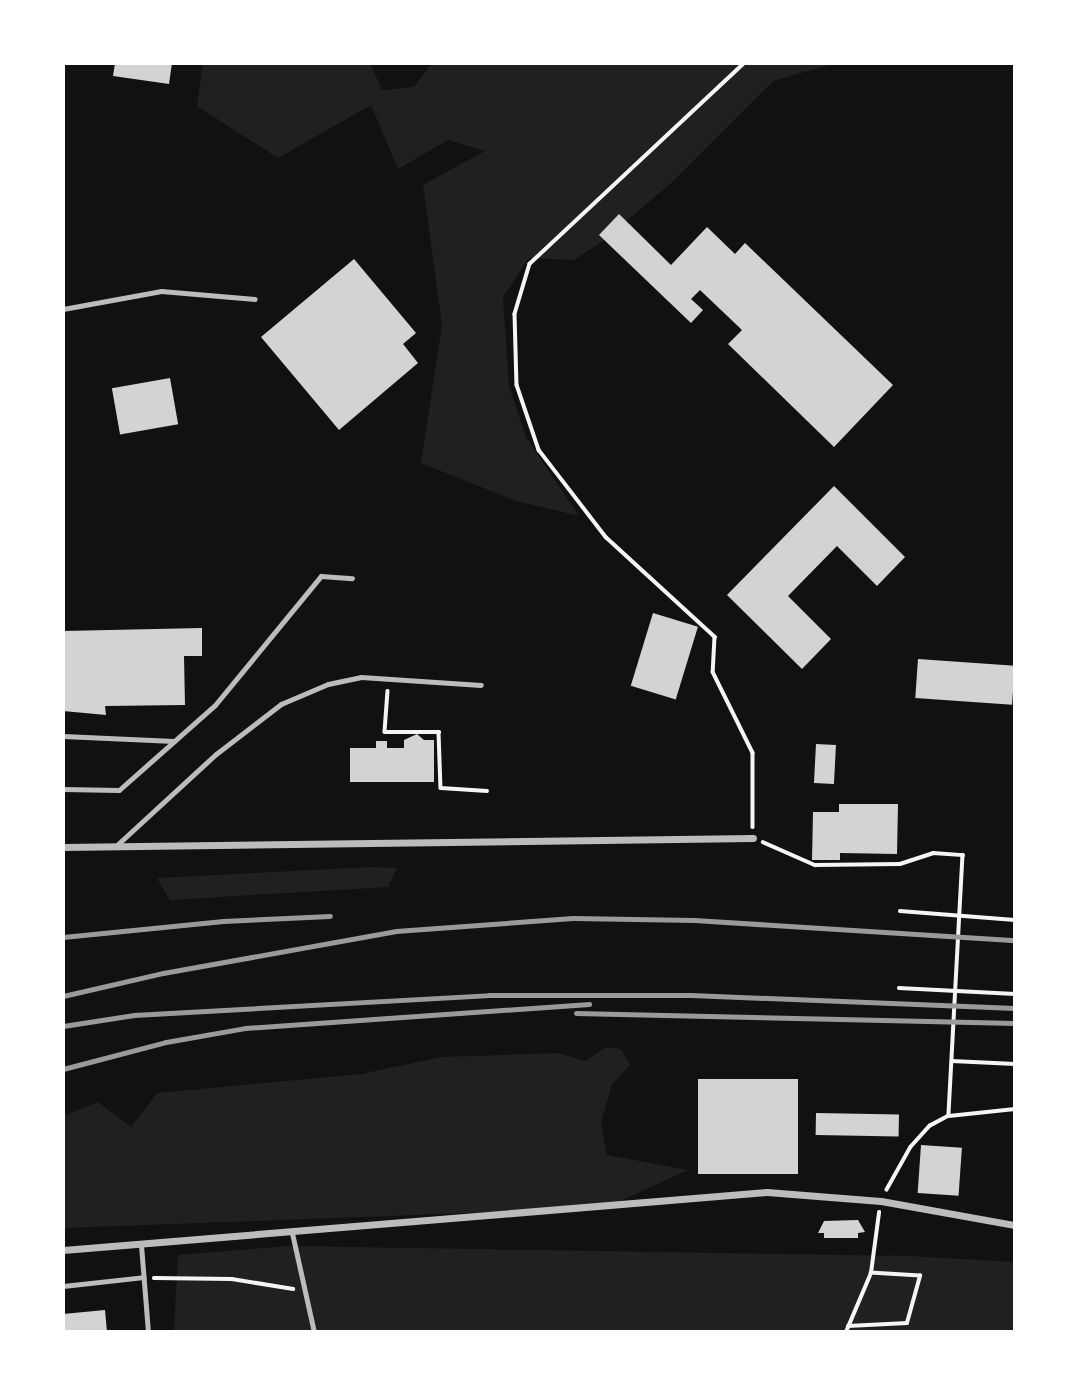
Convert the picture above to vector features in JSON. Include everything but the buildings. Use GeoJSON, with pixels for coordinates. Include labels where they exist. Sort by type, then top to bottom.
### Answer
{"type":"FeatureCollection","features":[{"type":"Feature","properties":{"kind":"street"},"geometry":{"type":"LineString","coordinates":[[63,848],[118,844],[753,838]]}},
{"type":"Feature","properties":{"kind":"street"},"geometry":{"type":"LineString","coordinates":[[63,1250],[767,1192],[881,1201],[1015,1225]]}},
{"type":"Feature","properties":{"kind":"lane"},"geometry":{"type":"LineString","coordinates":[[63,309],[161,291],[255,299]]}},
{"type":"Feature","properties":{"kind":"lane"},"geometry":{"type":"LineString","coordinates":[[63,789],[119,790],[215,705],[321,576],[352,578]]}},
{"type":"Feature","properties":{"kind":"lane"},"geometry":{"type":"LineString","coordinates":[[118,844],[216,754],[281,704],[328,684],[361,677],[481,685]]}},
{"type":"Feature","properties":{"kind":"lane"},"geometry":{"type":"LineString","coordinates":[[63,736],[174,741]]}},
{"type":"Feature","properties":{"kind":"lane"},"geometry":{"type":"LineString","coordinates":[[292,1233],[314,1332]]}},
{"type":"Feature","properties":{"kind":"lane"},"geometry":{"type":"LineString","coordinates":[[141,1245],[148,1332]]}},
{"type":"Feature","properties":{"kind":"lane"},"geometry":{"type":"LineString","coordinates":[[63,1286],[144,1278]]}},
{"type":"Feature","properties":{"kind":"path"},"geometry":{"type":"LineString","coordinates":[[745,63],[530,264],[515,314],[517,385],[539,450],[606,537],[715,637],[713,672],[753,753],[753,838],[815,865],[900,864],[933,853],[963,855],[949,1116]]}},
{"type":"Feature","properties":{"kind":"path"},"geometry":{"type":"LineString","coordinates":[[390,678],[385,732],[439,732],[441,788],[487,791]]}},
{"type":"Feature","properties":{"kind":"path"},"geometry":{"type":"LineString","coordinates":[[900,911],[1015,920]]}},
{"type":"Feature","properties":{"kind":"path"},"geometry":{"type":"LineString","coordinates":[[899,988],[1015,994]]}},
{"type":"Feature","properties":{"kind":"path"},"geometry":{"type":"LineString","coordinates":[[953,1061],[1015,1064]]}},
{"type":"Feature","properties":{"kind":"path"},"geometry":{"type":"LineString","coordinates":[[846,1332],[871,1273],[881,1201],[911,1147],[930,1126],[949,1116],[1015,1109]]}},
{"type":"Feature","properties":{"kind":"path"},"geometry":{"type":"LineString","coordinates":[[848,1326],[907,1322],[920,1276],[871,1273]]}},
{"type":"Feature","properties":{"kind":"path"},"geometry":{"type":"LineString","coordinates":[[144,1278],[232,1279],[305,1291]]}},
{"type":"Feature","properties":{"kind":"shaded area"},"geometry":{"type":"Polygon","coordinates":[[[203,63],[370,63],[382,90],[414,87],[432,63],[836,63],[773,81],[671,183],[603,241],[574,260],[529,258],[503,297],[509,386],[526,437],[579,516],[516,501],[421,463],[442,325],[423,185],[485,151],[448,140],[398,169],[371,105],[278,158],[197,106],[203,63]]]}},
{"type":"Feature","properties":{"kind":"shaded area"},"geometry":{"type":"Polygon","coordinates":[[[370,867],[397,868],[388,887],[170,900],[157,878],[370,867]]]}},
{"type":"Feature","properties":{"kind":"shaded area"},"geometry":{"type":"Polygon","coordinates":[[[606,1047],[621,1049],[630,1065],[612,1085],[601,1122],[607,1155],[688,1170],[605,1208],[63,1228],[63,1116],[98,1102],[131,1127],[157,1093],[361,1074],[441,1057],[558,1053],[585,1061],[606,1047]]]}},
{"type":"Feature","properties":{"kind":"shaded area"},"geometry":{"type":"Polygon","coordinates":[[[288,1246],[909,1256],[1015,1262],[1015,1332],[174,1332],[178,1255],[288,1246]]]}},
{"type":"Feature","properties":{"kind":"railway"},"geometry":{"type":"LineString","coordinates":[[63,937],[223,921],[330,916]]}},
{"type":"Feature","properties":{"kind":"railway"},"geometry":{"type":"LineString","coordinates":[[63,996],[163,973],[396,931],[573,918],[694,920],[1015,940]]}},
{"type":"Feature","properties":{"kind":"railway"},"geometry":{"type":"LineString","coordinates":[[63,1026],[134,1015],[489,995],[691,995],[1015,1008]]}},
{"type":"Feature","properties":{"kind":"railway"},"geometry":{"type":"LineString","coordinates":[[63,1069],[166,1042],[245,1028],[589,1004]]}},
{"type":"Feature","properties":{"kind":"railway"},"geometry":{"type":"LineString","coordinates":[[576,1013],[1015,1023]]}}]}
